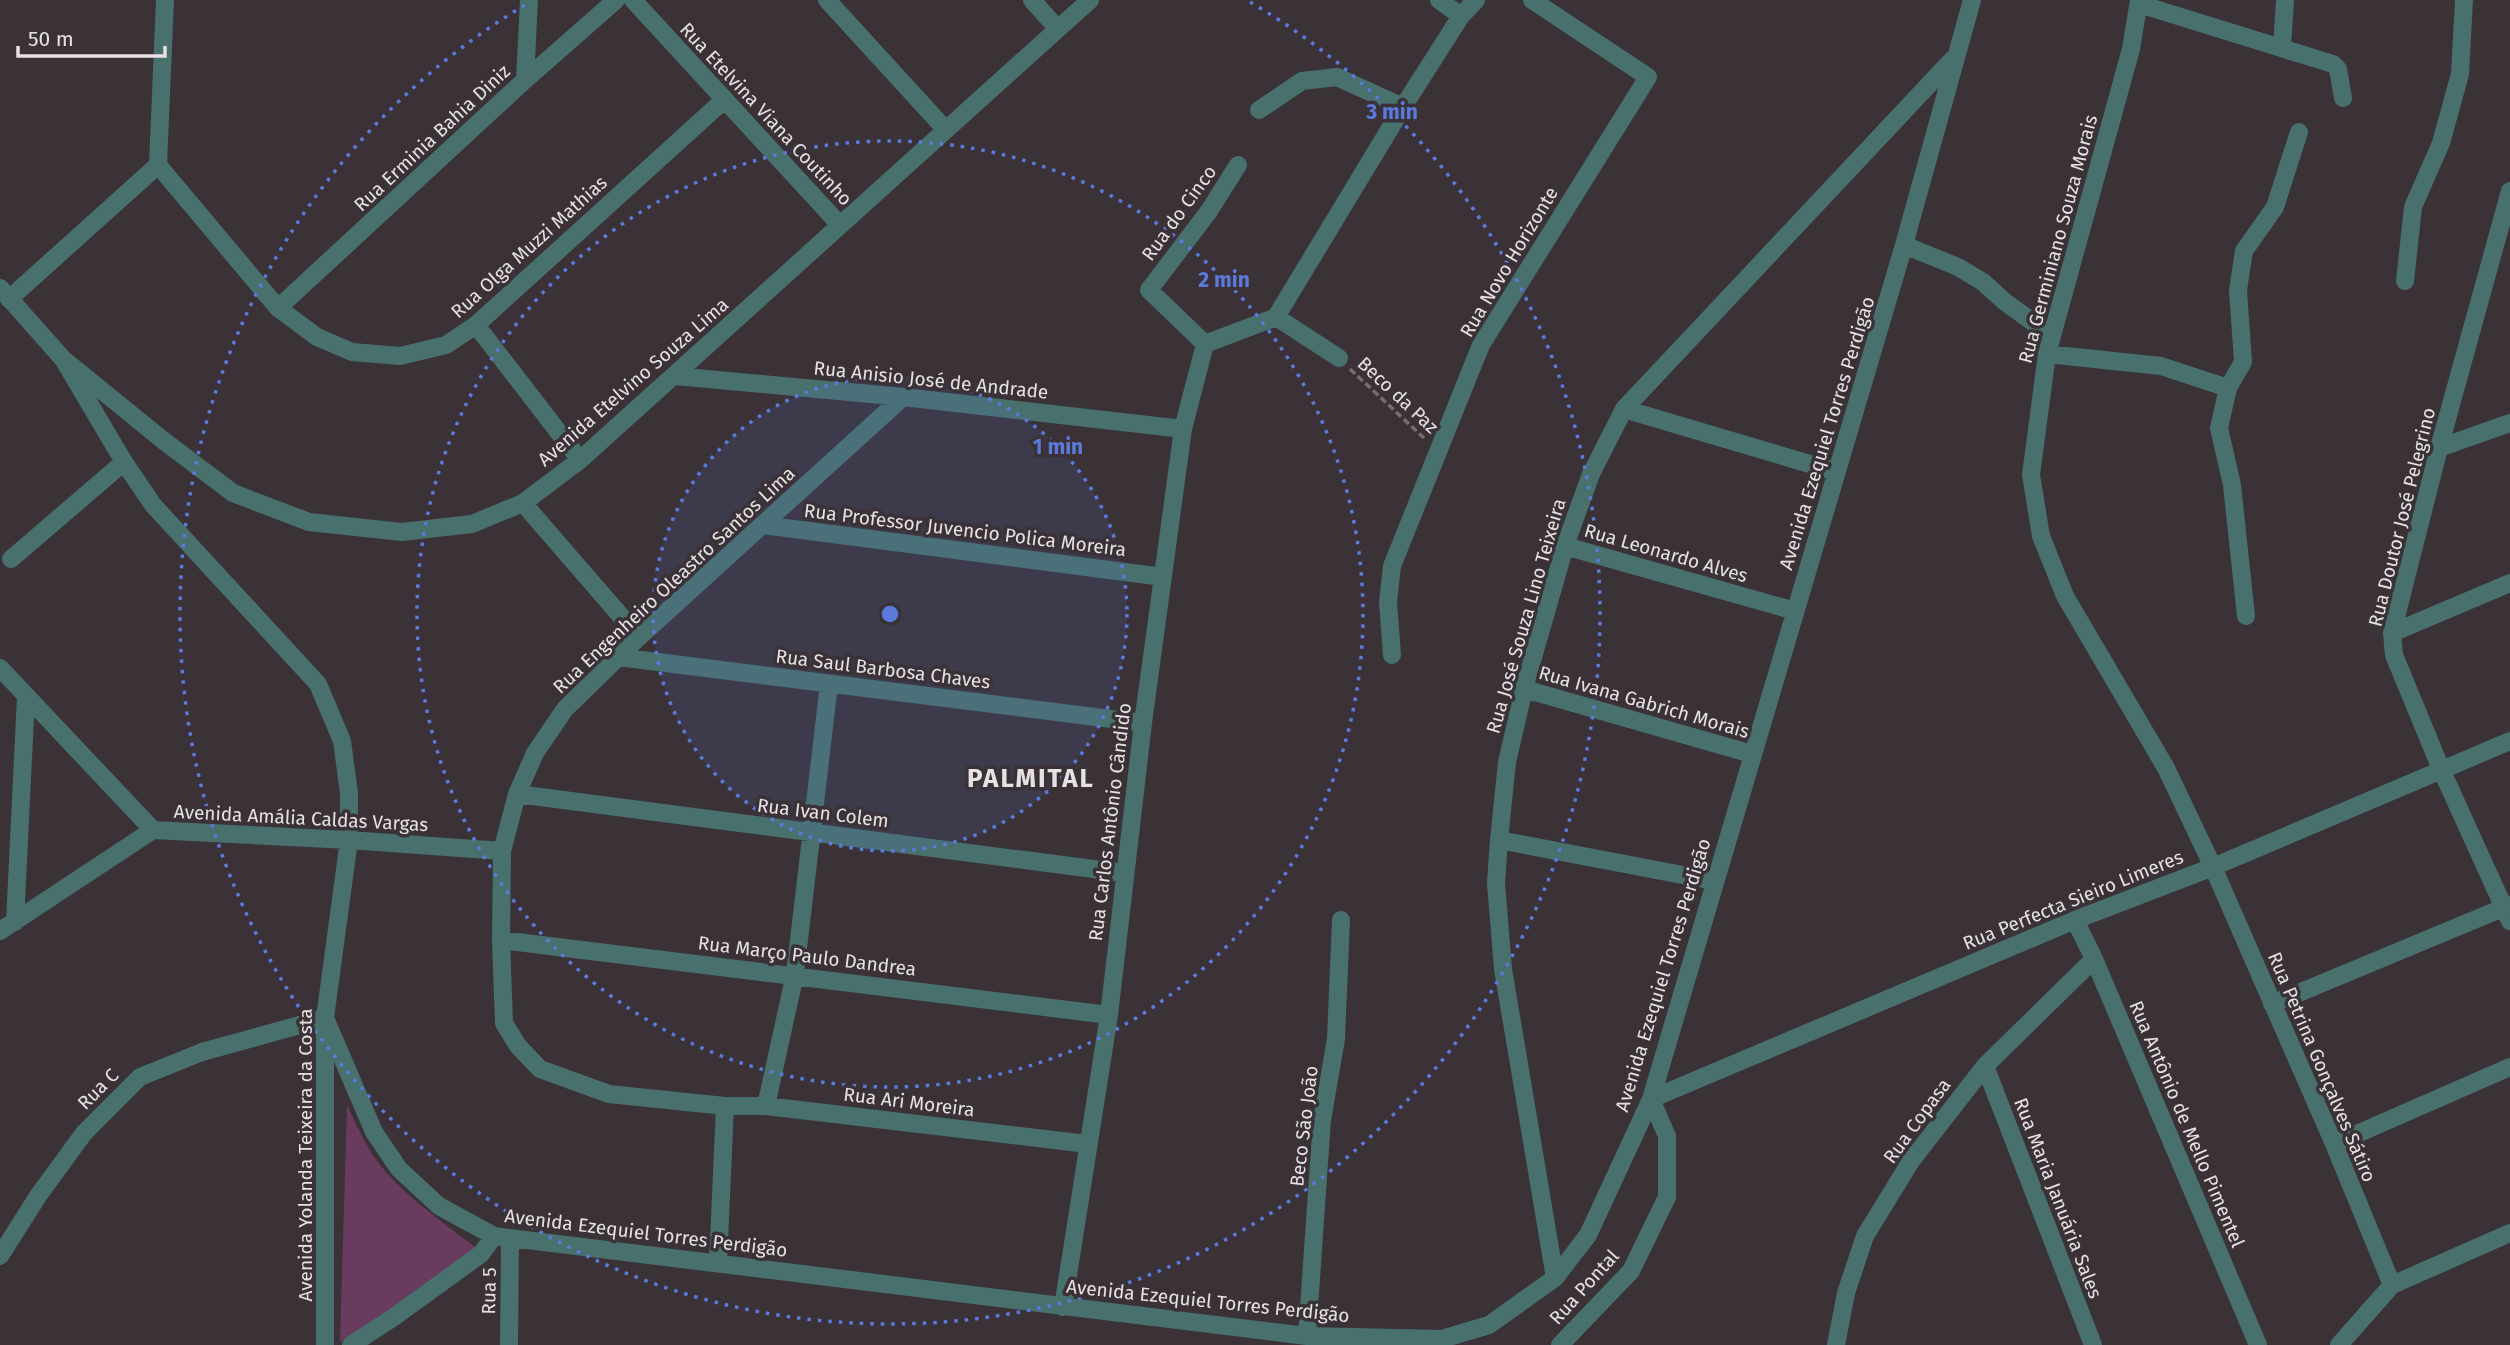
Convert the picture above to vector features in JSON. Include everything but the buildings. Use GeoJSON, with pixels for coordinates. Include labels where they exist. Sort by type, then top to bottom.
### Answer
{"type":"FeatureCollection","features":[{"type":"Feature","properties":{"kind":"street"},"geometry":{"type":"LineString","coordinates":[[5,294],[158,165],[165,0]]}},
{"type":"Feature","properties":{"kind":"street"},"geometry":{"type":"LineString","coordinates":[[525,80],[529,0]]}},
{"type":"Feature","properties":{"kind":"street","name":"Rua Erminia Bahia Diniz"},"geometry":{"type":"LineString","coordinates":[[278,308],[525,80],[616,0]]}},
{"type":"Feature","properties":{"kind":"street","name":"Rua Etelvina Viana Coutinho"},"geometry":{"type":"LineString","coordinates":[[633,0],[840,225]]}},
{"type":"Feature","properties":{"kind":"street"},"geometry":{"type":"LineString","coordinates":[[827,0],[946,130]]}},
{"type":"Feature","properties":{"kind":"street"},"geometry":{"type":"LineString","coordinates":[[1032,0],[1058,29]]}},
{"type":"Feature","properties":{"kind":"street","name":"Avenida Etelvino Souza Lima"},"geometry":{"type":"LineString","coordinates":[[63,359],[233,493],[309,522],[402,532],[472,524],[523,503],[580,460],[1090,0]]}},
{"type":"Feature","properties":{"kind":"street"},"geometry":{"type":"LineString","coordinates":[[1439,0],[1461,16]]}},
{"type":"Feature","properties":{"kind":"street"},"geometry":{"type":"LineString","coordinates":[[1205,344],[1276,317],[1403,107],[1461,16],[1476,0]]}},
{"type":"Feature","properties":{"kind":"street","name":"Rua Novo Horizonte"},"geometry":{"type":"LineString","coordinates":[[1392,655],[1388,602],[1392,566],[1481,345],[1648,77],[1532,0]]}},
{"type":"Feature","properties":{"kind":"street","name":"Avenida Ezequiel Torres Perdigão"},"geometry":{"type":"LineString","coordinates":[[325,1018],[374,1132],[399,1169],[439,1206],[502,1237],[1307,1336],[1442,1339],[1489,1325],[1555,1278],[1588,1235],[1651,1099],[1904,245],[1972,0]]}},
{"type":"Feature","properties":{"kind":"street"},"geometry":{"type":"LineString","coordinates":[[2282,47],[2286,0]]}},
{"type":"Feature","properties":{"kind":"street"},"geometry":{"type":"LineString","coordinates":[[2404,281],[2413,207],[2441,143],[2460,74],[2464,0]]}},
{"type":"Feature","properties":{"kind":"street"},"geometry":{"type":"LineString","coordinates":[[2139,2],[2333,64],[2338,69],[2343,98]]}},
{"type":"Feature","properties":{"kind":"street","name":"Rua Germiniano Souza Morais"},"geometry":{"type":"LineString","coordinates":[[2139,2],[2131,49],[2051,335],[2031,475],[2040,536],[2065,596],[2166,768],[2213,867]]}},
{"type":"Feature","properties":{"kind":"street","name":"Rua José Souza Lino Teixeira"},"geometry":{"type":"LineString","coordinates":[[1555,1278],[1503,969],[1496,883],[1507,762],[1524,689],[1565,546],[1591,474],[1624,410],[1955,58]]}},
{"type":"Feature","properties":{"kind":"street"},"geometry":{"type":"LineString","coordinates":[[1259,110],[1302,81],[1337,77],[1403,107]]}},
{"type":"Feature","properties":{"kind":"street","name":"Rua Olga Muzzi Mathias"},"geometry":{"type":"LineString","coordinates":[[158,165],[278,308],[317,337],[352,352],[400,356],[446,345],[476,326],[724,100]]}},
{"type":"Feature","properties":{"kind":"street"},"geometry":{"type":"LineString","coordinates":[[2246,616],[2232,485],[2219,428],[2228,387],[2243,362],[2238,290],[2244,251],[2275,207],[2299,131]]}},
{"type":"Feature","properties":{"kind":"street","name":"Rua do Cinco"},"geometry":{"type":"LineString","coordinates":[[1205,344],[1149,290],[1209,211],[1238,165]]}},
{"type":"Feature","properties":{"kind":"street","name":"Rua Doutor José Pelegrino"},"geometry":{"type":"LineString","coordinates":[[2508,911],[2441,769],[2395,655],[2392,632],[2439,448],[2510,191]]}},
{"type":"Feature","properties":{"kind":"street"},"geometry":{"type":"LineString","coordinates":[[1904,245],[1958,267],[1983,282],[2005,302],[2051,335]]}},
{"type":"Feature","properties":{"kind":"street","name":"Avenida Yolanda Teixeira da Costa"},"geometry":{"type":"LineString","coordinates":[[5,294],[63,359],[124,462],[153,505],[318,684],[342,741],[349,793],[349,840],[325,1018],[325,1345]]}},
{"type":"Feature","properties":{"kind":"street"},"geometry":{"type":"LineString","coordinates":[[1276,317],[1339,358]]}},
{"type":"Feature","properties":{"kind":"street"},"geometry":{"type":"LineString","coordinates":[[476,326],[580,460]]}},
{"type":"Feature","properties":{"kind":"street","name":"Rua Carlos Antônio Cândido"},"geometry":{"type":"LineString","coordinates":[[1063,1307],[1108,1016],[1143,723],[1183,429],[1205,344]]}},
{"type":"Feature","properties":{"kind":"street"},"geometry":{"type":"LineString","coordinates":[[2047,354],[2161,366],[2228,387]]}},
{"type":"Feature","properties":{"kind":"street","name":"Rua Anisio José de Andrade"},"geometry":{"type":"LineString","coordinates":[[675,376],[903,397],[1183,429]]}},
{"type":"Feature","properties":{"kind":"street","name":"Rua Engenheiro Oleastro Santos Lima"},"geometry":{"type":"LineString","coordinates":[[609,1094],[540,1069],[518,1046],[504,1023],[502,851],[517,794],[535,753],[565,709],[618,657],[903,397]]}},
{"type":"Feature","properties":{"kind":"street"},"geometry":{"type":"LineString","coordinates":[[1624,410],[1837,472]]}},
{"type":"Feature","properties":{"kind":"street"},"geometry":{"type":"LineString","coordinates":[[2439,448],[2510,423]]}},
{"type":"Feature","properties":{"kind":"street"},"geometry":{"type":"LineString","coordinates":[[11,559],[124,462]]}},
{"type":"Feature","properties":{"kind":"street"},"geometry":{"type":"LineString","coordinates":[[523,503],[639,638]]}},
{"type":"Feature","properties":{"kind":"street","name":"Rua Professor Juvencio Polica Moreira"},"geometry":{"type":"LineString","coordinates":[[762,525],[1163,577]]}},
{"type":"Feature","properties":{"kind":"street","name":"Rua Leonardo Alves"},"geometry":{"type":"LineString","coordinates":[[1565,546],[1795,611]]}},
{"type":"Feature","properties":{"kind":"street"},"geometry":{"type":"LineString","coordinates":[[2392,632],[2510,583]]}},
{"type":"Feature","properties":{"kind":"street","name":"Rua Saul Barbosa Chaves"},"geometry":{"type":"LineString","coordinates":[[618,657],[1143,723]]}},
{"type":"Feature","properties":{"kind":"street","name":"Avenida Amália Caldas Vargas"},"geometry":{"type":"LineString","coordinates":[[0,668],[153,830],[502,851]]}},
{"type":"Feature","properties":{"kind":"street"},"geometry":{"type":"LineString","coordinates":[[766,1106],[795,974],[829,684]]}},
{"type":"Feature","properties":{"kind":"street","name":"Rua Ivana Gabrich Morais"},"geometry":{"type":"LineString","coordinates":[[1524,689],[1752,754]]}},
{"type":"Feature","properties":{"kind":"street"},"geometry":{"type":"LineString","coordinates":[[7,927],[26,697]]}},
{"type":"Feature","properties":{"kind":"street","name":"Rua Perfecta Sieiro Limeres"},"geometry":{"type":"LineString","coordinates":[[1651,1099],[2075,920],[2213,867],[2510,741]]}},
{"type":"Feature","properties":{"kind":"street","name":"Rua Ivan Colem"},"geometry":{"type":"LineString","coordinates":[[517,794],[1124,873]]}},
{"type":"Feature","properties":{"kind":"street"},"geometry":{"type":"LineString","coordinates":[[7,927],[153,830]]}},
{"type":"Feature","properties":{"kind":"street"},"geometry":{"type":"LineString","coordinates":[[1499,840],[1714,881]]}},
{"type":"Feature","properties":{"kind":"street","name":"Rua Petrina Gonçalves Sátiro"},"geometry":{"type":"LineString","coordinates":[[2213,867],[2334,1144],[2392,1285]]}},
{"type":"Feature","properties":{"kind":"street"},"geometry":{"type":"LineString","coordinates":[[2272,1004],[2508,911]]}},
{"type":"Feature","properties":{"kind":"street","name":"Beco São João"},"geometry":{"type":"LineString","coordinates":[[1307,1336],[1322,1120],[1336,1039],[1341,920]]}},
{"type":"Feature","properties":{"kind":"street","name":"Rua Antônio de Mello Pimentel"},"geometry":{"type":"LineString","coordinates":[[2075,920],[2258,1345]]}},
{"type":"Feature","properties":{"kind":"street","name":"Rua Março Paulo Dandrea"},"geometry":{"type":"LineString","coordinates":[[501,940],[795,974],[1108,1016]]}},
{"type":"Feature","properties":{"kind":"street","name":"Rua Copasa"},"geometry":{"type":"LineString","coordinates":[[1836,1345],[1846,1293],[1865,1236],[1911,1161],[1984,1066],[2094,960]]}},
{"type":"Feature","properties":{"kind":"street","name":"Rua C"},"geometry":{"type":"LineString","coordinates":[[0,1256],[38,1196],[84,1133],[140,1077],[202,1052],[325,1018]]}},
{"type":"Feature","properties":{"kind":"street","name":"Rua Maria Januária Sales"},"geometry":{"type":"LineString","coordinates":[[1984,1066],[2093,1345]]}},
{"type":"Feature","properties":{"kind":"street"},"geometry":{"type":"LineString","coordinates":[[2334,1144],[2510,1067]]}},
{"type":"Feature","properties":{"kind":"street","name":"Rua Ari Moreira"},"geometry":{"type":"LineString","coordinates":[[609,1094],[724,1106],[766,1106],[1088,1144]]}},
{"type":"Feature","properties":{"kind":"street","name":"Rua Pontal"},"geometry":{"type":"LineString","coordinates":[[1560,1345],[1631,1271],[1667,1197],[1667,1136],[1651,1099]]}},
{"type":"Feature","properties":{"kind":"street"},"geometry":{"type":"LineString","coordinates":[[718,1263],[724,1106]]}},
{"type":"Feature","properties":{"kind":"street"},"geometry":{"type":"LineString","coordinates":[[2339,1345],[2392,1285],[2510,1233]]}},
{"type":"Feature","properties":{"kind":"street"},"geometry":{"type":"LineString","coordinates":[[351,1345],[502,1237]]}},
{"type":"Feature","properties":{"kind":"street","name":"Rua 5"},"geometry":{"type":"LineString","coordinates":[[502,1237],[509,1345]]}},
{"type":"Feature","properties":{"kind":"path","name":"Beco da Paz"},"geometry":{"type":"LineString","coordinates":[[1339,358],[1438,452]]}},
{"type":"Feature","properties":{"kind":"shaded area"},"geometry":{"type":"Polygon","coordinates":[[[347,1105],[369,1149],[392,1178],[420,1204],[480,1251],[340,1342],[347,1105]]]}},
{"type":"Feature","properties":{"kind":"district","name":"PALMITAL"},"geometry":{"type":"Point","coordinates":[1031,778]}}]}
